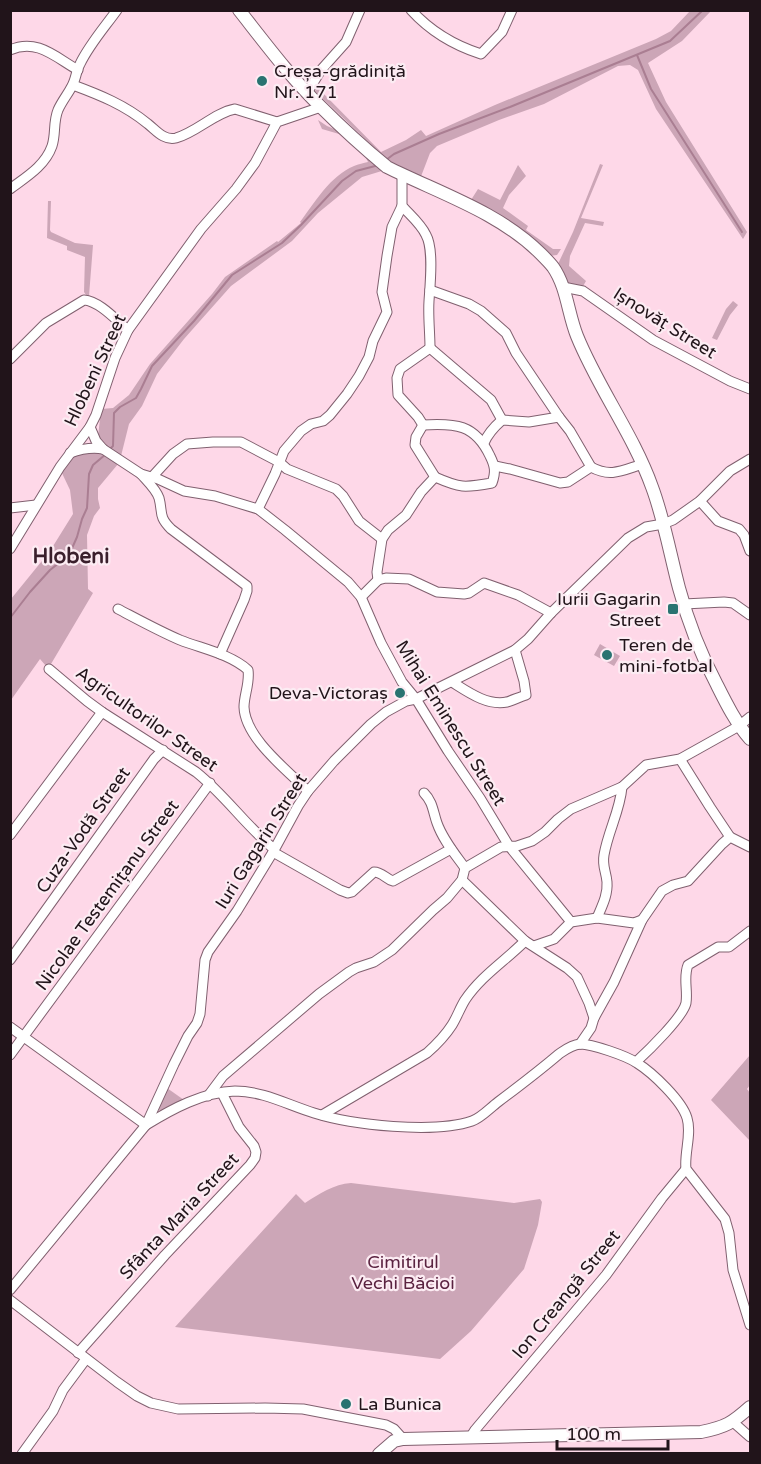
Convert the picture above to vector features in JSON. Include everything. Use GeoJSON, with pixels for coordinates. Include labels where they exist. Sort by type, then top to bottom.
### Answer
{"type":"FeatureCollection","features":[{"type":"Feature","properties":{"kind":"main road"},"geometry":{"type":"LineString","coordinates":[[239,10],[321,107],[387,167],[482,212],[529,243],[553,267],[563,287],[577,337],[644,464],[653,488],[695,640],[724,699],[750,739]]}},
{"type":"Feature","properties":{"kind":"main road"},"geometry":{"type":"LineString","coordinates":[[379,1454],[394,1441],[403,1438],[701,1432],[719,1429],[733,1422],[750,1407]]}},
{"type":"Feature","properties":{"kind":"street"},"geometry":{"type":"LineString","coordinates":[[10,189],[36,170],[47,155],[52,145],[57,112],[73,86],[80,64],[117,10]]}},
{"type":"Feature","properties":{"kind":"street"},"geometry":{"type":"LineString","coordinates":[[308,93],[321,70],[346,42],[360,10]]}},
{"type":"Feature","properties":{"kind":"street"},"geometry":{"type":"LineString","coordinates":[[411,10],[439,36],[481,54],[502,32],[512,10]]}},
{"type":"Feature","properties":{"kind":"street"},"geometry":{"type":"LineString","coordinates":[[10,50],[28,45],[40,48],[78,70]]}},
{"type":"Feature","properties":{"kind":"street"},"geometry":{"type":"LineString","coordinates":[[73,86],[118,103],[167,138],[176,138],[235,109],[277,122],[321,107]]}},
{"type":"Feature","properties":{"kind":"street","name":"Hlobeni Street"},"geometry":{"type":"LineString","coordinates":[[10,549],[70,453],[90,427],[118,350],[128,330],[201,229],[255,163],[277,122]]}},
{"type":"Feature","properties":{"kind":"street"},"geometry":{"type":"LineString","coordinates":[[258,510],[276,474],[284,451],[301,431],[311,424],[323,421],[330,415],[359,376],[369,357],[373,341],[387,312],[382,292],[392,227],[402,206],[402,174]]}},
{"type":"Feature","properties":{"kind":"street"},"geometry":{"type":"LineString","coordinates":[[402,206],[428,237],[431,261],[430,348],[491,400],[502,420]]}},
{"type":"Feature","properties":{"kind":"street","name":"Ișnovăț Street"},"geometry":{"type":"LineString","coordinates":[[563,287],[583,291],[653,340],[730,381],[750,389]]}},
{"type":"Feature","properties":{"kind":"street"},"geometry":{"type":"LineString","coordinates":[[430,290],[469,304],[481,311],[506,333],[591,467],[600,472],[610,473],[644,464]]}},
{"type":"Feature","properties":{"kind":"street"},"geometry":{"type":"LineString","coordinates":[[10,359],[45,323],[84,300],[99,306],[128,330]]}},
{"type":"Feature","properties":{"kind":"street"},"geometry":{"type":"LineString","coordinates":[[423,425],[398,395],[397,378],[400,369],[430,348]]}},
{"type":"Feature","properties":{"kind":"street"},"geometry":{"type":"LineString","coordinates":[[484,443],[493,428],[502,420],[529,422],[559,417]]}},
{"type":"Feature","properties":{"kind":"street"},"geometry":{"type":"LineString","coordinates":[[445,424],[472,432],[484,443],[495,466],[492,483],[471,487],[459,486],[435,477],[415,445],[416,436],[423,425],[445,424]]}},
{"type":"Feature","properties":{"kind":"street","name":"Mihai Eminescu Street"},"geometry":{"type":"LineString","coordinates":[[90,427],[96,441],[106,451],[141,474],[164,481],[184,491],[215,496],[258,510],[348,582],[361,597],[381,644],[402,682],[416,699],[509,846],[571,922]]}},
{"type":"Feature","properties":{"kind":"street"},"geometry":{"type":"LineString","coordinates":[[152,477],[172,454],[187,444],[241,442],[279,462],[287,469],[336,489],[359,521],[382,539]]}},
{"type":"Feature","properties":{"kind":"street"},"geometry":{"type":"LineString","coordinates":[[70,453],[95,448],[106,451]]}},
{"type":"Feature","properties":{"kind":"street","name":"Iuri Gagarin Street"},"geometry":{"type":"LineString","coordinates":[[10,1290],[146,1125],[188,1036],[197,1023],[208,952],[274,850],[297,806],[334,761],[371,724],[406,701],[416,699],[515,650],[628,538],[646,527],[663,525],[674,520],[700,501],[730,471],[750,459]]}},
{"type":"Feature","properties":{"kind":"street"},"geometry":{"type":"LineString","coordinates":[[495,466],[560,483],[568,482],[591,467]]}},
{"type":"Feature","properties":{"kind":"street"},"geometry":{"type":"LineString","coordinates":[[141,474],[158,496]]}},
{"type":"Feature","properties":{"kind":"street"},"geometry":{"type":"LineString","coordinates":[[378,580],[382,539],[388,530],[406,515],[421,492],[435,477]]}},
{"type":"Feature","properties":{"kind":"street"},"geometry":{"type":"LineString","coordinates":[[164,481],[158,496],[164,522],[247,586],[244,600],[220,654]]}},
{"type":"Feature","properties":{"kind":"street"},"geometry":{"type":"LineString","coordinates":[[700,501],[718,521],[739,529],[750,551]]}},
{"type":"Feature","properties":{"kind":"street"},"geometry":{"type":"LineString","coordinates":[[10,508],[36,505]]}},
{"type":"Feature","properties":{"kind":"street"},"geometry":{"type":"LineString","coordinates":[[361,597],[378,580],[386,578],[409,579],[437,592],[464,594],[484,583],[518,595],[551,613]]}},
{"type":"Feature","properties":{"kind":"street"},"geometry":{"type":"LineString","coordinates":[[684,604],[733,603],[750,615]]}},
{"type":"Feature","properties":{"kind":"street"},"geometry":{"type":"LineString","coordinates":[[118,609],[155,629],[220,654],[244,666],[249,676],[244,706],[245,717],[250,728],[258,740],[308,791]]}},
{"type":"Feature","properties":{"kind":"street"},"geometry":{"type":"LineString","coordinates":[[452,682],[470,693],[496,703],[508,702],[526,694],[515,650]]}},
{"type":"Feature","properties":{"kind":"street","name":"Agricultorilor Street"},"geometry":{"type":"LineString","coordinates":[[50,669],[102,712],[210,783],[274,850],[348,893],[374,872],[393,881],[452,849]]}},
{"type":"Feature","properties":{"kind":"street"},"geometry":{"type":"LineString","coordinates":[[10,835],[102,712]]}},
{"type":"Feature","properties":{"kind":"street"},"geometry":{"type":"LineString","coordinates":[[208,1096],[223,1076],[325,989],[349,972],[374,962],[392,950],[447,898],[462,880],[465,868],[501,847],[517,846],[532,841],[571,809],[622,787],[646,765],[680,759],[740,726],[750,717]]}},
{"type":"Feature","properties":{"kind":"street","name":"Cuza-Vodă Street"},"geometry":{"type":"LineString","coordinates":[[10,960],[154,759],[163,750]]}},
{"type":"Feature","properties":{"kind":"street"},"geometry":{"type":"LineString","coordinates":[[680,759],[730,837],[750,847]]}},
{"type":"Feature","properties":{"kind":"street","name":"Nicolae Testemițanu Street"},"geometry":{"type":"LineString","coordinates":[[10,1055],[210,783]]}},
{"type":"Feature","properties":{"kind":"street"},"geometry":{"type":"LineString","coordinates":[[597,918],[606,899],[608,887],[603,864],[604,852],[619,808],[622,787]]}},
{"type":"Feature","properties":{"kind":"street"},"geometry":{"type":"LineString","coordinates":[[424,793],[430,800],[437,824],[465,868]]}},
{"type":"Feature","properties":{"kind":"street"},"geometry":{"type":"LineString","coordinates":[[580,1044],[614,982],[642,920],[662,891],[688,881],[730,837]]}},
{"type":"Feature","properties":{"kind":"street"},"geometry":{"type":"LineString","coordinates":[[462,880],[530,944],[577,977],[589,1003],[597,1048]]}},
{"type":"Feature","properties":{"kind":"street"},"geometry":{"type":"LineString","coordinates":[[322,1115],[427,1053],[452,1026],[465,1000],[487,974],[510,956],[530,944],[554,939],[571,922],[597,918],[634,923],[642,920]]}},
{"type":"Feature","properties":{"kind":"street"},"geometry":{"type":"LineString","coordinates":[[636,1062],[674,1022],[685,1005],[687,964],[718,947],[729,947],[750,931]]}},
{"type":"Feature","properties":{"kind":"street"},"geometry":{"type":"LineString","coordinates":[[552,958],[554,939]]}},
{"type":"Feature","properties":{"kind":"street"},"geometry":{"type":"LineString","coordinates":[[10,1027],[146,1125],[172,1108],[208,1096],[234,1091],[254,1093],[342,1120],[429,1128],[454,1126],[475,1120],[571,1046],[580,1044],[597,1048],[636,1062],[665,1086],[688,1119],[686,1169],[725,1219],[733,1270],[750,1325]]}},
{"type":"Feature","properties":{"kind":"street","name":"Sfânta Maria Street"},"geometry":{"type":"LineString","coordinates":[[78,1353],[255,1158],[254,1146],[239,1127],[222,1093]]}},
{"type":"Feature","properties":{"kind":"street","name":"Ion Creangă Street"},"geometry":{"type":"LineString","coordinates":[[470,1438],[606,1275],[686,1169]]}},
{"type":"Feature","properties":{"kind":"street"},"geometry":{"type":"LineString","coordinates":[[10,1300],[86,1359],[137,1396],[151,1403],[178,1409],[303,1409],[386,1425],[403,1438]]}},
{"type":"Feature","properties":{"kind":"street"},"geometry":{"type":"LineString","coordinates":[[22,1454],[53,1411],[63,1389],[86,1359]]}},
{"type":"Feature","properties":{"kind":"street"},"geometry":{"type":"LineString","coordinates":[[733,1422],[750,1437]]}},
{"type":"Feature","properties":{"kind":"green space"},"geometry":{"type":"Polygon","coordinates":[[[690,11],[711,11],[682,41],[648,63],[666,102],[747,232],[743,239],[656,109],[638,70],[630,65],[618,66],[544,104],[437,146],[430,153],[420,179],[391,164],[315,91],[318,86],[381,152],[421,130],[426,136],[656,39],[671,31],[690,11]]]}},
{"type":"Feature","properties":{"kind":"green space"},"geometry":{"type":"Polygon","coordinates":[[[318,120],[346,134],[385,170],[362,177],[318,213],[292,241],[231,286],[184,339],[157,374],[142,406],[129,424],[121,456],[102,443],[98,437],[101,409],[113,408],[129,395],[150,364],[225,277],[278,242],[301,223],[317,198],[345,170],[368,162],[364,154],[339,134],[322,129],[318,120]]]}},
{"type":"Feature","properties":{"kind":"green space"},"geometry":{"type":"Polygon","coordinates":[[[600,164],[603,165],[581,218],[604,222],[603,226],[585,223],[570,256],[569,266],[586,281],[582,288],[564,281],[558,264],[600,164]]]}},
{"type":"Feature","properties":{"kind":"green space"},"geometry":{"type":"Polygon","coordinates":[[[518,165],[526,176],[509,195],[503,208],[528,226],[526,230],[553,249],[561,249],[557,255],[549,256],[471,200],[478,189],[500,200],[518,165]]]}},
{"type":"Feature","properties":{"kind":"green space"},"geometry":{"type":"Polygon","coordinates":[[[48,201],[51,201],[51,232],[75,243],[93,245],[89,296],[84,292],[85,257],[47,238],[48,201]]]}},
{"type":"Feature","properties":{"kind":"green space"},"geometry":{"type":"Polygon","coordinates":[[[733,301],[738,305],[717,340],[712,338],[726,309],[733,301]]]}},
{"type":"Feature","properties":{"kind":"green space"},"geometry":{"type":"Polygon","coordinates":[[[87,452],[99,453],[118,464],[98,488],[100,508],[94,516],[87,535],[88,589],[93,593],[51,664],[46,666],[40,659],[11,700],[11,599],[50,551],[73,514],[70,490],[61,471],[73,456],[87,452]]]}},
{"type":"Feature","properties":{"kind":"green space","name":"Teren de mini-fotbal"},"geometry":{"type":"Polygon","coordinates":[[[600,644],[620,656],[614,666],[594,655],[600,644]]]}},
{"type":"Feature","properties":{"kind":"green space"},"geometry":{"type":"Polygon","coordinates":[[[750,1055],[750,1085],[747,1089],[750,1093],[750,1141],[711,1100],[750,1055]]]}},
{"type":"Feature","properties":{"kind":"green space"},"geometry":{"type":"Polygon","coordinates":[[[167,1088],[184,1100],[160,1111],[157,1108],[167,1088]]]}},
{"type":"Feature","properties":{"kind":"green space","name":"Cimitirul Vechi Băcioi"},"geometry":{"type":"Polygon","coordinates":[[[351,1183],[514,1203],[540,1199],[542,1202],[538,1225],[524,1269],[471,1331],[440,1359],[175,1327],[296,1194],[305,1203],[333,1187],[351,1183]]]}},
{"type":"Feature","properties":{"kind":"waterway"},"geometry":{"type":"LineString","coordinates":[[386,160],[394,154],[439,134],[670,41],[703,10]]}},
{"type":"Feature","properties":{"kind":"waterway"},"geometry":{"type":"LineString","coordinates":[[637,55],[651,89],[742,232]]}},
{"type":"Feature","properties":{"kind":"waterway"},"geometry":{"type":"LineString","coordinates":[[109,450],[113,446],[114,413],[136,398],[152,366],[194,321],[232,275],[282,243],[342,181],[356,171],[379,165]]}},
{"type":"Feature","properties":{"kind":"waterway"},"geometry":{"type":"LineString","coordinates":[[10,618],[50,570],[69,555],[87,508],[89,474],[93,465],[106,454]]}},
{"type":"Feature","properties":{"kind":"place","name":"Creșa-grădiniță Nr. 171"},"geometry":{"type":"Point","coordinates":[262,81]}},
{"type":"Feature","properties":{"kind":"place","name":"Iurii Gagarin Street"},"geometry":{"type":"Point","coordinates":[673,609]}},
{"type":"Feature","properties":{"kind":"place","name":"Teren de mini-fotbal"},"geometry":{"type":"Point","coordinates":[607,655]}},
{"type":"Feature","properties":{"kind":"place","name":"Deva-Victoraș"},"geometry":{"type":"Point","coordinates":[400,693]}},
{"type":"Feature","properties":{"kind":"place","name":"La Bunica"},"geometry":{"type":"Point","coordinates":[346,1404]}},
{"type":"Feature","properties":{"kind":"district","name":"Hlobeni"},"geometry":{"type":"Point","coordinates":[71,556]}}]}
